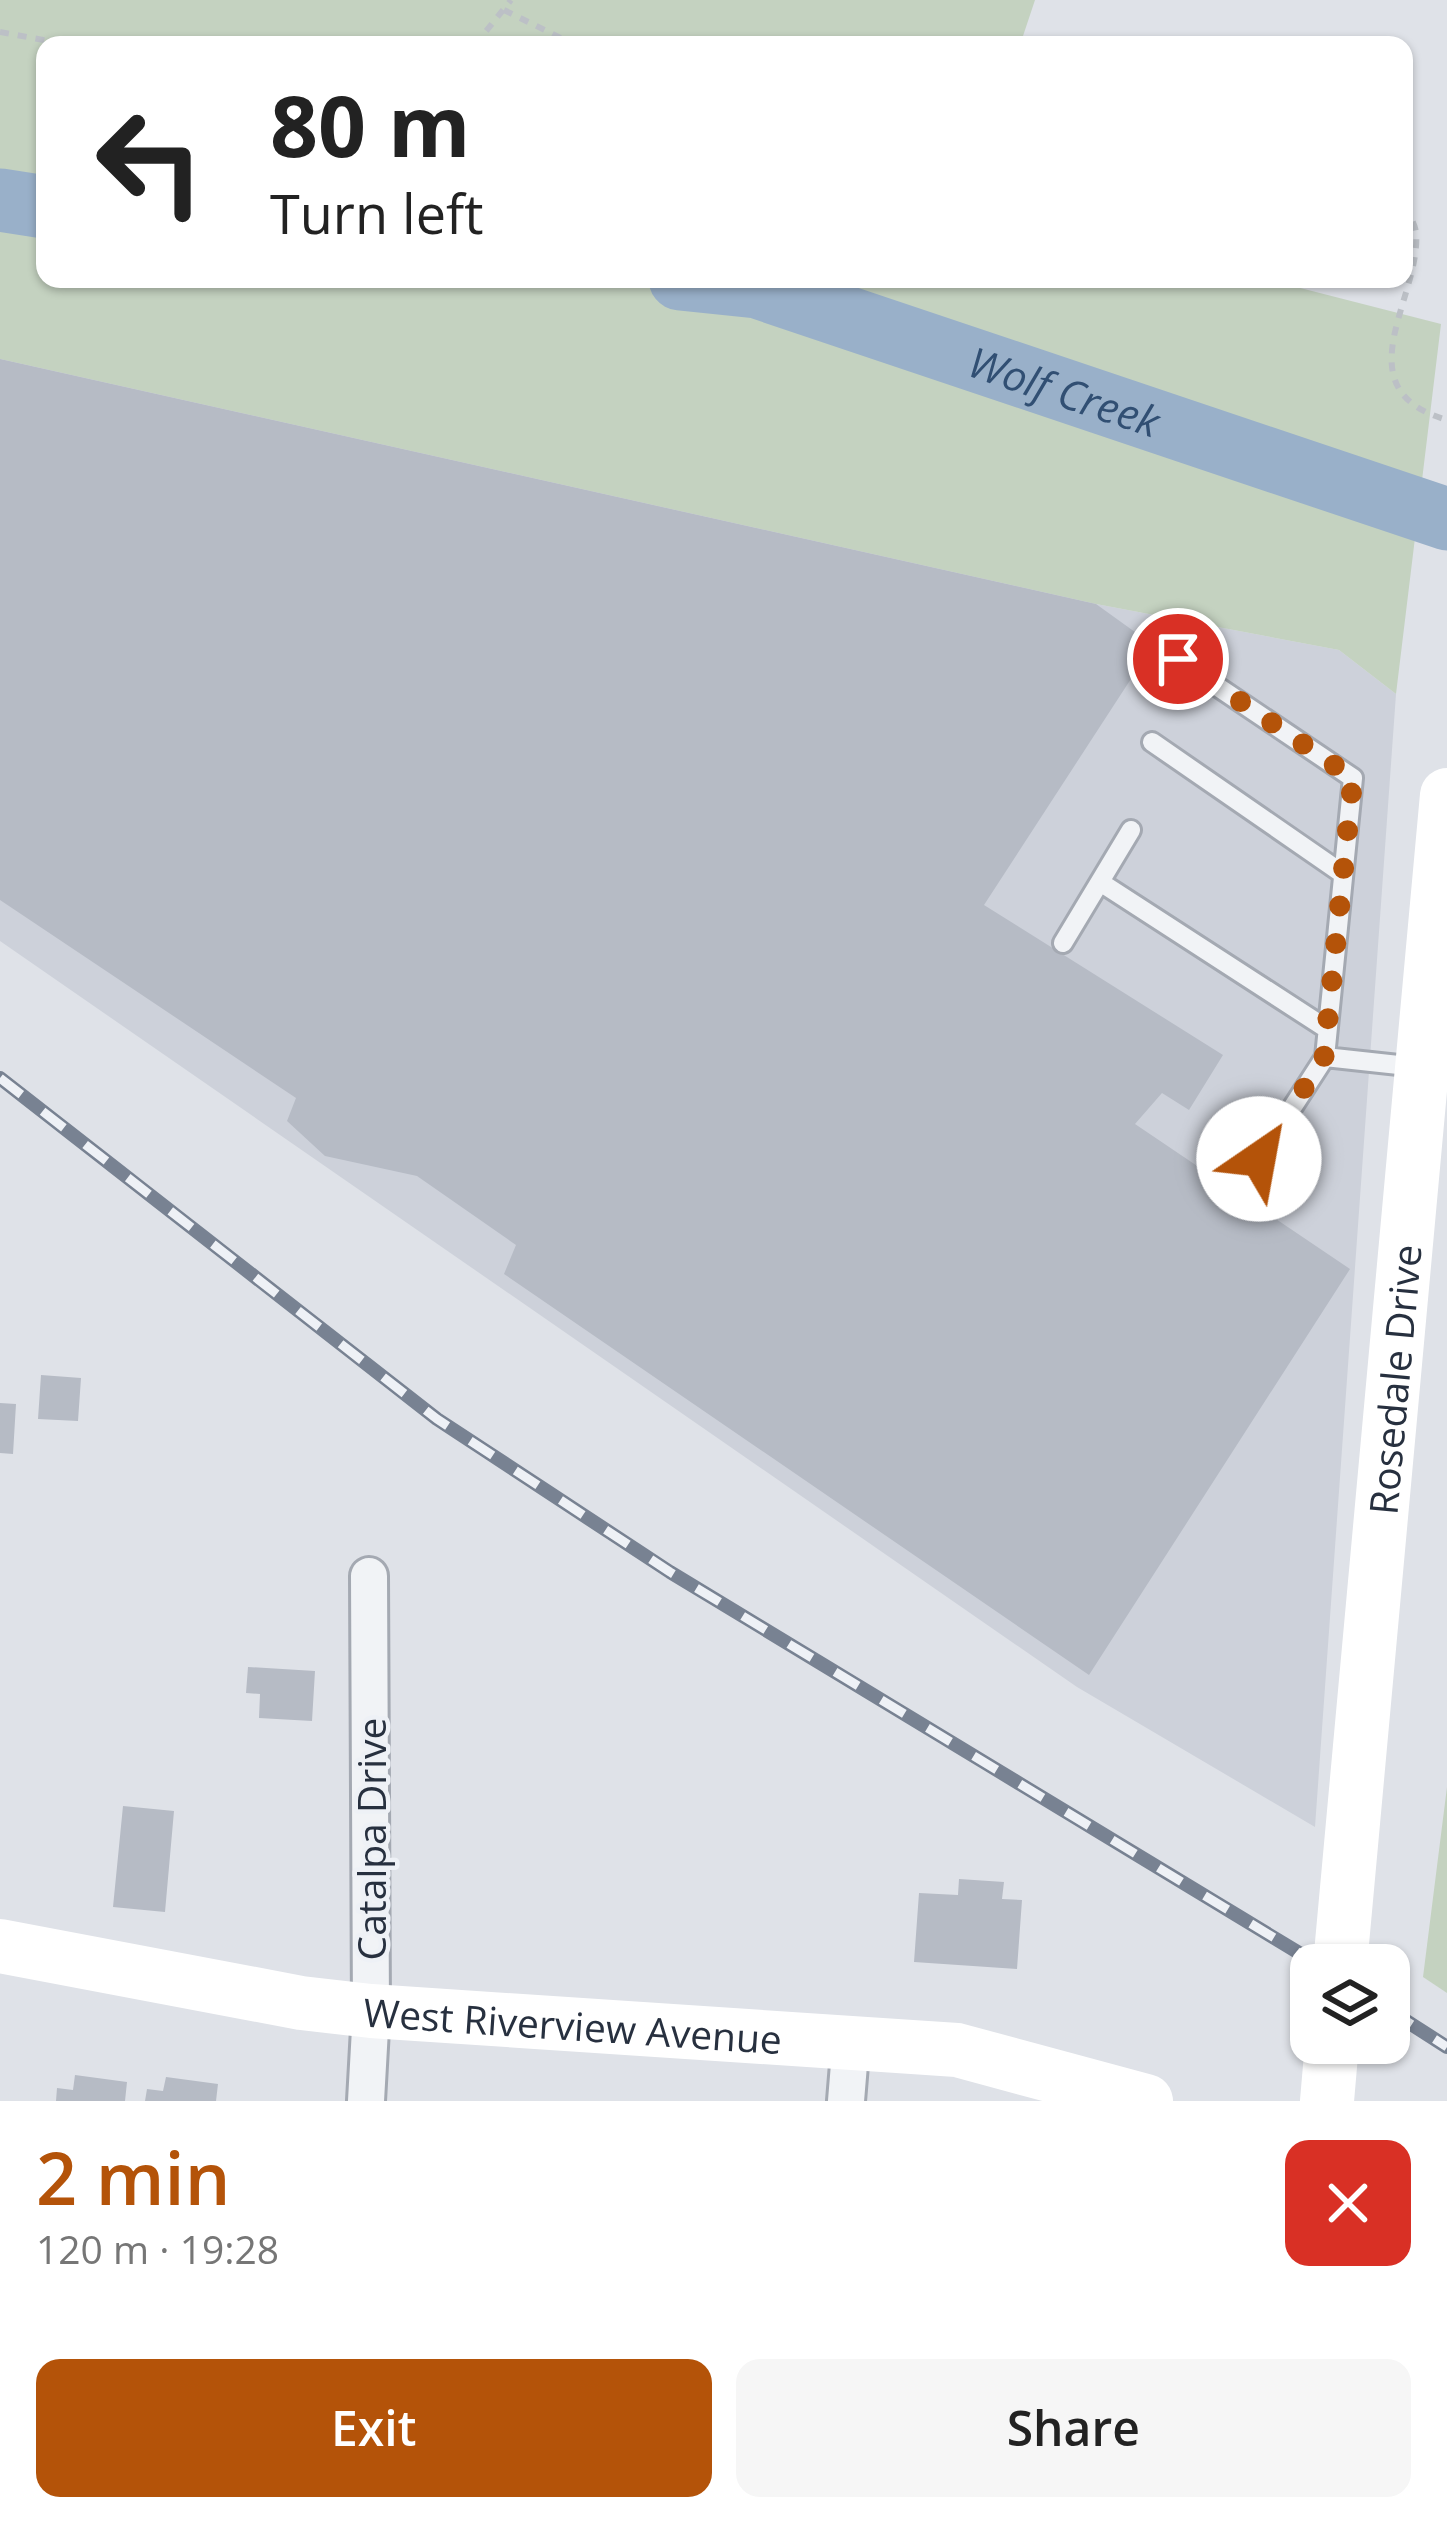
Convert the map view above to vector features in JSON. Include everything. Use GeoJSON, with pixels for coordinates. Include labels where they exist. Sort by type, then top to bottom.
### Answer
{"type":"FeatureCollection","features":[{"type":"Feature","properties":{"kind":"street","name":"Rosedale Drive"},"geometry":{"type":"LineString","coordinates":[[1342,1944],[1447,795]]}},
{"type":"Feature","properties":{"kind":"street","name":"Catalpa Drive"},"geometry":{"type":"LineString","coordinates":[[366,2101],[371,2011],[369,1576]]}},
{"type":"Feature","properties":{"kind":"street","name":"West Riverview Avenue"},"geometry":{"type":"LineString","coordinates":[[0,1946],[302,2003],[371,2011],[956,2050],[1146,2101]]}},
{"type":"Feature","properties":{"kind":"street"},"geometry":{"type":"LineString","coordinates":[[847,2101],[851,2040]]}},
{"type":"Feature","properties":{"kind":"street"},"geometry":{"type":"LineString","coordinates":[[1327,2101],[1330,2064]]}},
{"type":"Feature","properties":{"kind":"lane"},"geometry":{"type":"LineString","coordinates":[[1178,659],[1353,778],[1324,1057],[1259,1159]]}},
{"type":"Feature","properties":{"kind":"lane"},"geometry":{"type":"LineString","coordinates":[[1152,742],[1343,874]]}},
{"type":"Feature","properties":{"kind":"lane"},"geometry":{"type":"LineString","coordinates":[[1063,943],[1131,830]]}},
{"type":"Feature","properties":{"kind":"lane"},"geometry":{"type":"LineString","coordinates":[[1100,882],[1328,1029]]}},
{"type":"Feature","properties":{"kind":"lane"},"geometry":{"type":"LineString","coordinates":[[1324,1057],[1422,1068]]}},
{"type":"Feature","properties":{"kind":"path"},"geometry":{"type":"LineString","coordinates":[[482,36],[511,0]]}},
{"type":"Feature","properties":{"kind":"path"},"geometry":{"type":"LineString","coordinates":[[504,10],[557,36]]}},
{"type":"Feature","properties":{"kind":"path"},"geometry":{"type":"LineString","coordinates":[[0,32],[36,39]]}},
{"type":"Feature","properties":{"kind":"path"},"geometry":{"type":"LineString","coordinates":[[1404,288],[1394,331],[1397,387],[1414,410],[1447,420]]}},
{"type":"Feature","properties":{"kind":"shaded area"},"geometry":{"type":"Polygon","coordinates":[[[0,359],[1096,604],[1339,650],[1396,694],[1315,1827],[1077,1687],[0,941],[0,359]]]}},
{"type":"Feature","properties":{"kind":"green space"},"geometry":{"type":"Polygon","coordinates":[[[0,0],[1035,0],[1023,36],[36,36],[36,288],[1300,288],[1441,324],[1396,694],[1339,650],[1096,604],[0,359],[0,0]]]}},
{"type":"Feature","properties":{"kind":"green space"},"geometry":{"type":"Polygon","coordinates":[[[1447,1787],[1447,1993],[1423,1977],[1447,1787]]]}},
{"type":"Feature","properties":{"kind":"building"},"geometry":{"type":"Polygon","coordinates":[[[0,359],[1096,604],[1153,645],[984,905],[1223,1055],[1189,1110],[1162,1093],[1135,1124],[1350,1269],[1089,1675],[504,1274],[516,1245],[417,1176],[325,1156],[287,1121],[296,1098],[0,900],[0,359]]]}},
{"type":"Feature","properties":{"kind":"building"},"geometry":{"type":"Polygon","coordinates":[[[41,1375],[81,1378],[78,1421],[38,1419],[41,1375]]]}},
{"type":"Feature","properties":{"kind":"building"},"geometry":{"type":"Polygon","coordinates":[[[0,1403],[16,1404],[13,1454],[0,1453],[0,1403]]]}},
{"type":"Feature","properties":{"kind":"building"},"geometry":{"type":"Polygon","coordinates":[[[248,1667],[315,1671],[312,1721],[259,1718],[260,1694],[246,1693],[248,1667]]]}},
{"type":"Feature","properties":{"kind":"building"},"geometry":{"type":"Polygon","coordinates":[[[123,1806],[174,1811],[165,1912],[113,1907],[123,1806]]]}},
{"type":"Feature","properties":{"kind":"building"},"geometry":{"type":"Polygon","coordinates":[[[959,1879],[1004,1882],[1002,1899],[1022,1900],[1017,1969],[914,1962],[919,1893],[958,1895],[959,1879]]]}},
{"type":"Feature","properties":{"kind":"building"},"geometry":{"type":"Polygon","coordinates":[[[75,2075],[127,2082],[125,2101],[56,2101],[57,2088],[73,2090],[75,2075]]]}},
{"type":"Feature","properties":{"kind":"building"},"geometry":{"type":"Polygon","coordinates":[[[166,2077],[218,2084],[216,2101],[145,2101],[147,2089],[163,2091],[166,2077]]]}},
{"type":"Feature","properties":{"kind":"waterway","name":"Wolf Creek"},"geometry":{"type":"LineString","coordinates":[[0,200],[36,206]]}},
{"type":"Feature","properties":{"kind":"waterway","name":"Wolf Creek"},"geometry":{"type":"LineString","coordinates":[[760,288],[1447,519]]}},
{"type":"Feature","properties":{"kind":"railway"},"geometry":{"type":"LineString","coordinates":[[0,1078],[437,1419],[670,1572],[1290,1947]]}},
{"type":"Feature","properties":{"kind":"railway"},"geometry":{"type":"LineString","coordinates":[[1410,2023],[1447,2047]]}},
{"type":"Feature","properties":{"kind":"route"},"geometry":{"type":"LineString","coordinates":[[1178,659],[1353,778],[1324,1057],[1259,1159]]}}]}
